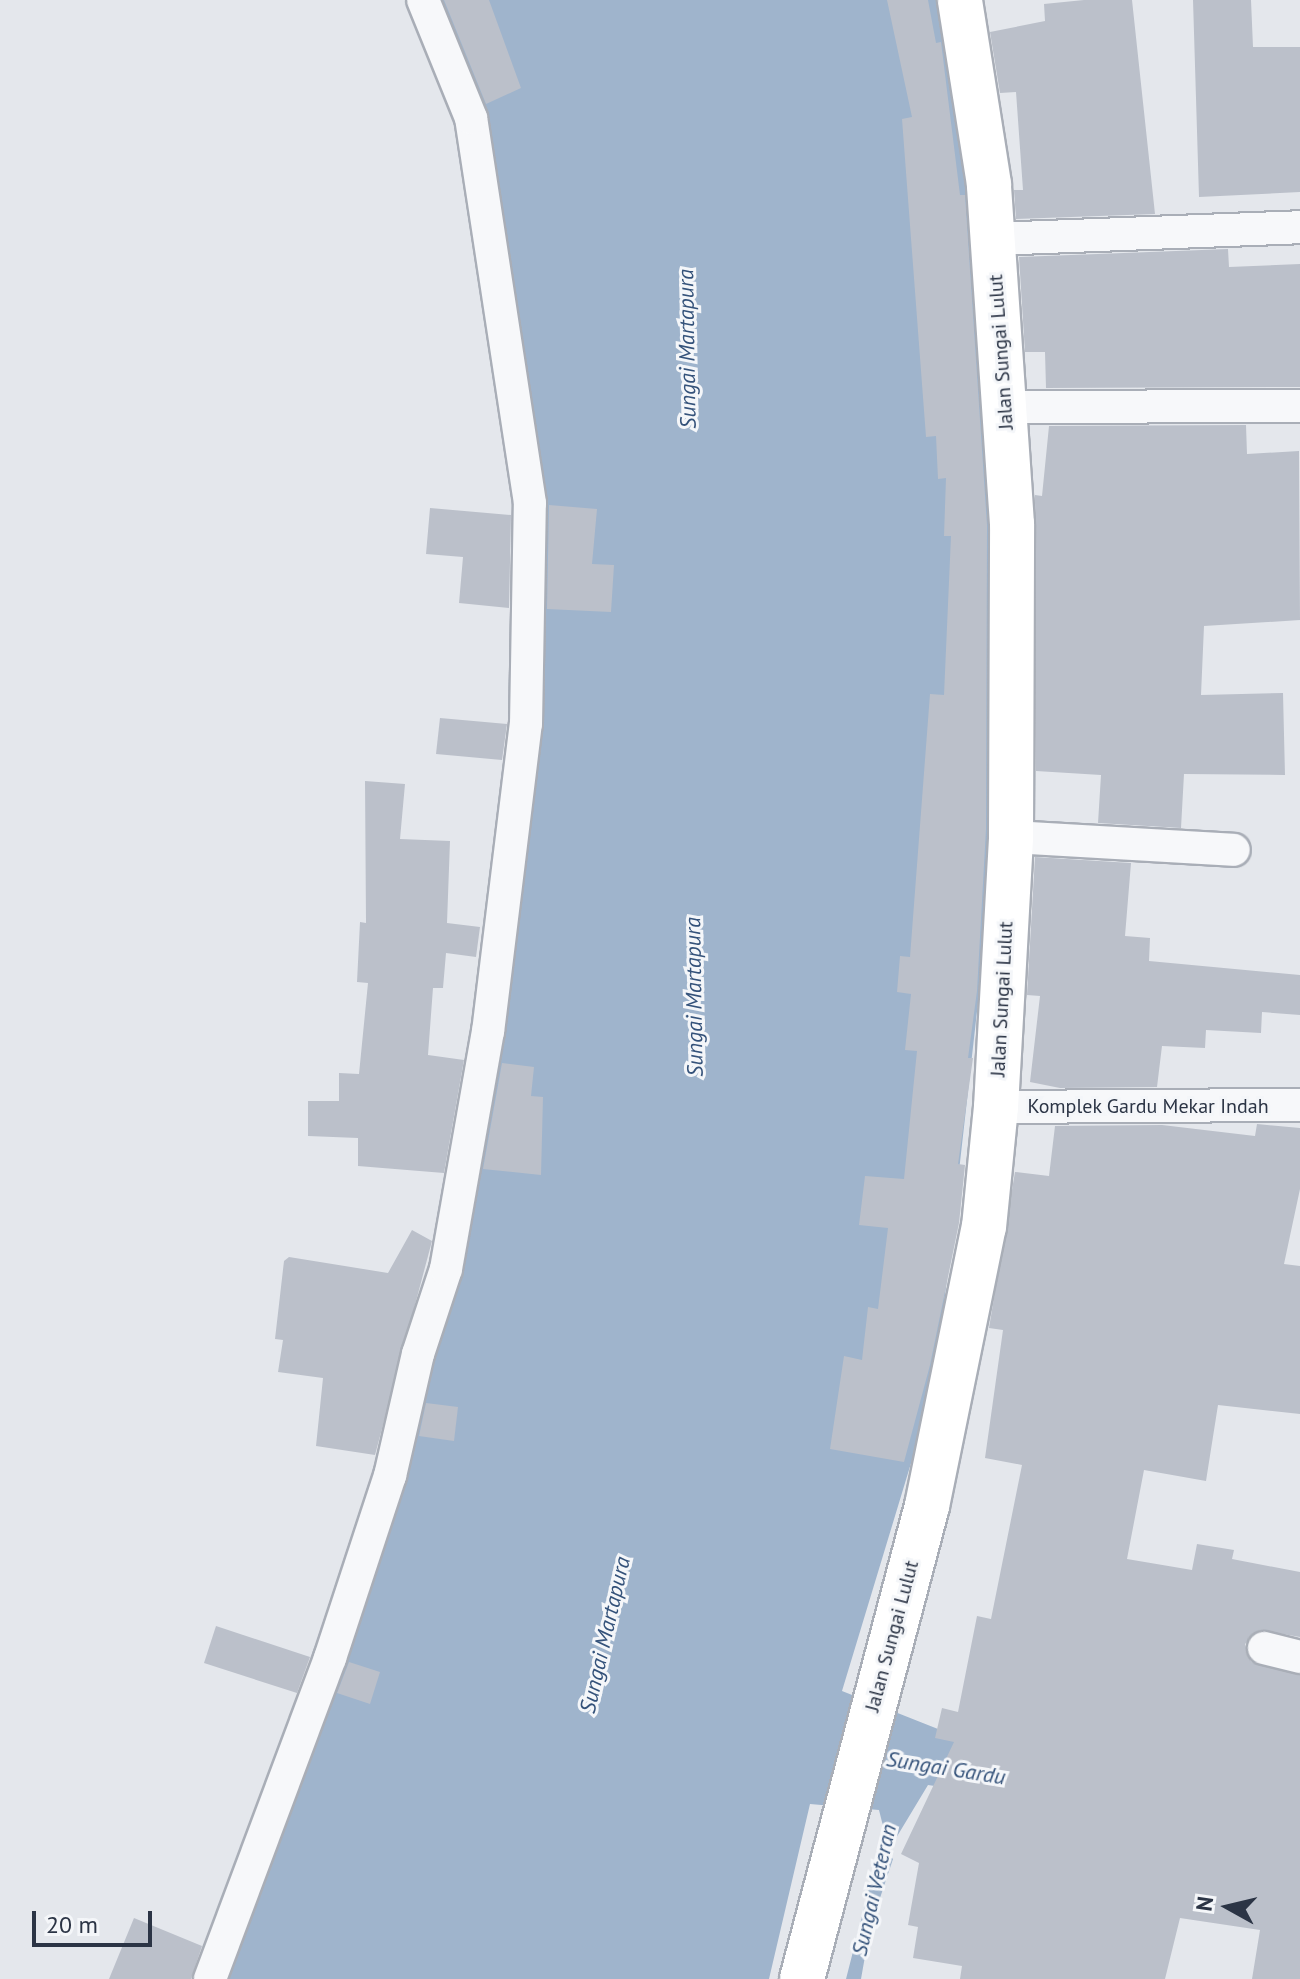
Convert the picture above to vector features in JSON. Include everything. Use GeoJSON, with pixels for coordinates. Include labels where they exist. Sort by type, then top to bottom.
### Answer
{"type":"FeatureCollection","features":[{"type":"Feature","properties":{"kind":"main road","name":"Jalan Sungai Lulut"},"geometry":{"type":"LineString","coordinates":[[802,1979],[927,1506],[984,1227],[996,1107],[1011,837],[1012,524],[993,239],[960,0]]}},
{"type":"Feature","properties":{"kind":"street"},"geometry":{"type":"LineString","coordinates":[[210,1979],[375,1522],[418,1354],[446,1269],[488,1032],[526,724],[528,488],[471,118],[423,0]]}},
{"type":"Feature","properties":{"kind":"street"},"geometry":{"type":"LineString","coordinates":[[993,239],[1300,227]]}},
{"type":"Feature","properties":{"kind":"street"},"geometry":{"type":"LineString","coordinates":[[1006,407],[1300,406]]}},
{"type":"Feature","properties":{"kind":"street"},"geometry":{"type":"LineString","coordinates":[[1011,837],[1234,850]]}},
{"type":"Feature","properties":{"kind":"street","name":"Komplek Gardu Mekar Indah"},"geometry":{"type":"LineString","coordinates":[[996,1107],[1300,1105]]}},
{"type":"Feature","properties":{"kind":"street"},"geometry":{"type":"LineString","coordinates":[[1264,1648],[1300,1657]]}},
{"type":"Feature","properties":{"kind":"water"},"geometry":{"type":"Polygon","coordinates":[[[436,0],[938,0],[964,104],[1000,604],[988,914],[935,1384],[842,1691],[938,1729],[1050,1803],[928,1785],[887,1853],[893,1859],[870,1928],[861,1979],[846,1979],[884,1830],[879,1810],[810,1804],[769,1979],[216,1979],[401,1485],[457,1277],[538,611],[436,0]]]}},
{"type":"Feature","properties":{"kind":"building"},"geometry":{"type":"Polygon","coordinates":[[[444,0],[489,0],[521,88],[486,104],[444,0]]]}},
{"type":"Feature","properties":{"kind":"building"},"geometry":{"type":"Polygon","coordinates":[[[887,0],[928,0],[936,43],[941,42],[960,195],[965,195],[987,525],[986,829],[977,991],[968,1058],[973,1058],[958,1164],[965,1165],[959,1223],[930,1365],[904,1462],[830,1449],[844,1356],[862,1360],[868,1307],[878,1309],[888,1228],[859,1225],[865,1176],[904,1179],[917,1051],[905,1050],[911,994],[897,992],[900,956],[910,957],[930,694],[944,695],[951,536],[944,536],[946,478],[938,479],[936,436],[926,437],[902,119],[912,117],[887,0]]]}},
{"type":"Feature","properties":{"kind":"building"},"geometry":{"type":"Polygon","coordinates":[[[1132,0],[1155,214],[1016,219],[1014,190],[1023,190],[1016,92],[1000,93],[990,32],[1045,21],[1044,4],[1132,0]]]}},
{"type":"Feature","properties":{"kind":"building"},"geometry":{"type":"Polygon","coordinates":[[[1193,0],[1251,0],[1253,47],[1300,47],[1300,192],[1199,197],[1193,0]]]}},
{"type":"Feature","properties":{"kind":"building"},"geometry":{"type":"Polygon","coordinates":[[[1228,249],[1229,267],[1300,264],[1300,387],[1046,388],[1045,352],[1025,352],[1019,257],[1228,249]]]}},
{"type":"Feature","properties":{"kind":"building"},"geometry":{"type":"Polygon","coordinates":[[[1246,425],[1247,454],[1299,451],[1300,620],[1204,626],[1201,695],[1283,693],[1285,775],[1184,774],[1181,828],[1098,823],[1101,775],[1036,771],[1035,495],[1042,496],[1049,426],[1246,425]]]}},
{"type":"Feature","properties":{"kind":"building"},"geometry":{"type":"Polygon","coordinates":[[[549,505],[597,509],[592,564],[614,565],[611,612],[547,609],[549,505]]]}},
{"type":"Feature","properties":{"kind":"building"},"geometry":{"type":"Polygon","coordinates":[[[430,508],[511,515],[509,608],[459,603],[463,557],[426,554],[430,508]]]}},
{"type":"Feature","properties":{"kind":"building"},"geometry":{"type":"Polygon","coordinates":[[[440,718],[507,724],[502,760],[436,754],[440,718]]]}},
{"type":"Feature","properties":{"kind":"building"},"geometry":{"type":"Polygon","coordinates":[[[365,781],[405,784],[400,839],[450,841],[447,923],[480,927],[476,957],[446,953],[443,988],[433,988],[428,1055],[464,1060],[444,1173],[358,1166],[358,1138],[308,1136],[308,1101],[339,1101],[339,1073],[359,1074],[368,983],[357,982],[360,922],[366,923],[365,781]]]}},
{"type":"Feature","properties":{"kind":"building"},"geometry":{"type":"Polygon","coordinates":[[[1035,857],[1131,863],[1125,936],[1150,938],[1149,961],[1300,975],[1300,1015],[1262,1012],[1261,1033],[1206,1030],[1205,1048],[1162,1046],[1157,1087],[1060,1088],[1030,1082],[1040,996],[1027,995],[1035,857]]]}},
{"type":"Feature","properties":{"kind":"building"},"geometry":{"type":"Polygon","coordinates":[[[502,1063],[534,1067],[531,1096],[543,1097],[541,1175],[483,1169],[502,1063]]]}},
{"type":"Feature","properties":{"kind":"building"},"geometry":{"type":"Polygon","coordinates":[[[1257,1124],[1300,1128],[1300,1189],[1284,1264],[1300,1266],[1300,1414],[1218,1405],[1206,1481],[1144,1470],[1127,1559],[1192,1570],[1197,1544],[1234,1550],[1232,1559],[1300,1572],[1300,1637],[1260,1630],[1245,1644],[1251,1662],[1300,1675],[1300,1979],[1252,1979],[1260,1930],[1180,1918],[1165,1979],[960,1979],[962,1966],[913,1958],[918,1927],[908,1925],[919,1863],[901,1854],[954,1742],[935,1738],[942,1708],[958,1712],[977,1616],[991,1619],[1022,1465],[985,1458],[1003,1330],[989,1328],[1015,1172],[1049,1176],[1055,1126],[1162,1125],[1255,1136],[1257,1124]]]}},
{"type":"Feature","properties":{"kind":"building"},"geometry":{"type":"Polygon","coordinates":[[[412,1230],[432,1241],[375,1455],[316,1446],[323,1378],[278,1372],[283,1340],[275,1339],[284,1261],[289,1257],[388,1273],[412,1230]]]}},
{"type":"Feature","properties":{"kind":"building"},"geometry":{"type":"Polygon","coordinates":[[[426,1403],[458,1407],[454,1441],[419,1436],[426,1403]]]}},
{"type":"Feature","properties":{"kind":"building"},"geometry":{"type":"Polygon","coordinates":[[[216,1626],[310,1657],[297,1693],[204,1663],[216,1626]]]}},
{"type":"Feature","properties":{"kind":"building"},"geometry":{"type":"Polygon","coordinates":[[[349,1662],[380,1672],[370,1704],[337,1693],[349,1662]]]}},
{"type":"Feature","properties":{"kind":"building"},"geometry":{"type":"Polygon","coordinates":[[[134,1918],[202,1946],[191,1979],[109,1979],[134,1918]]]}},
{"type":"Feature","properties":{"kind":"water label","name":"Sungai Martapura"},"geometry":{"type":"Point","coordinates":[687,349]}},
{"type":"Feature","properties":{"kind":"water label","name":"Sungai Martapura"},"geometry":{"type":"Point","coordinates":[694,997]}},
{"type":"Feature","properties":{"kind":"water label","name":"Sungai Martapura"},"geometry":{"type":"Point","coordinates":[605,1635]}},
{"type":"Feature","properties":{"kind":"water label","name":"Sungai Gardu"},"geometry":{"type":"Point","coordinates":[946,1768]}},
{"type":"Feature","properties":{"kind":"water label","name":"Sungai Veteran"},"geometry":{"type":"Point","coordinates":[874,1890]}}]}
